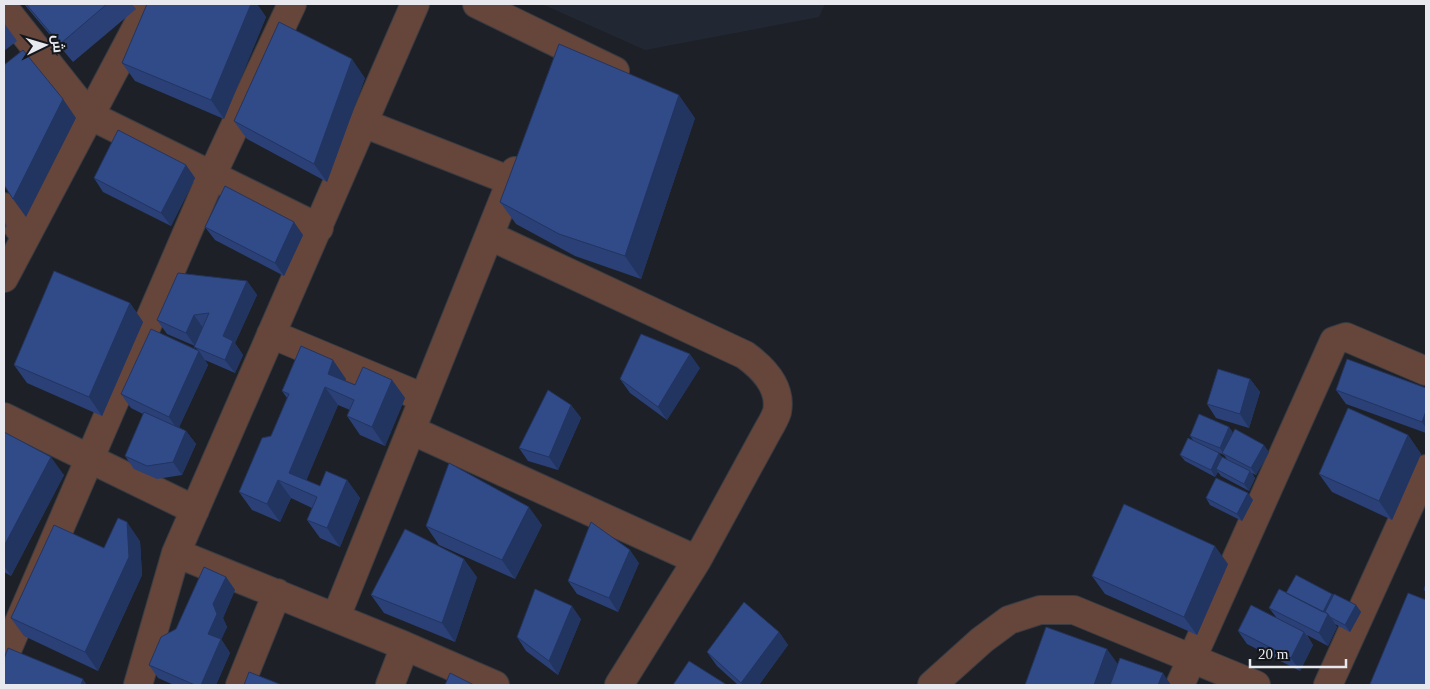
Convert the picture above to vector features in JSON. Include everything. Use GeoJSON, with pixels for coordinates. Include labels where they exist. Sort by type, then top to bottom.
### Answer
{"type":"FeatureCollection","features":[{"type":"Feature","properties":{"kind":"street"},"geometry":{"type":"LineString","coordinates":[[4,656],[212,175],[292,4]]}},
{"type":"Feature","properties":{"kind":"street"},"geometry":{"type":"LineString","coordinates":[[138,685],[176,553],[415,4]]}},
{"type":"Feature","properties":{"kind":"street"},"geometry":{"type":"LineString","coordinates":[[478,4],[641,84]]}},
{"type":"Feature","properties":{"kind":"street"},"geometry":{"type":"LineString","coordinates":[[4,278],[145,6]]}},
{"type":"Feature","properties":{"kind":"street"},"geometry":{"type":"LineString","coordinates":[[4,8],[89,115],[319,228]]}},
{"type":"Feature","properties":{"kind":"street"},"geometry":{"type":"LineString","coordinates":[[555,73],[566,46]]}},
{"type":"Feature","properties":{"kind":"street"},"geometry":{"type":"LineString","coordinates":[[363,123],[511,181]]}},
{"type":"Feature","properties":{"kind":"street"},"geometry":{"type":"LineString","coordinates":[[336,617],[526,145]]}},
{"type":"Feature","properties":{"kind":"street"},"geometry":{"type":"LineString","coordinates":[[4,207],[25,237]]}},
{"type":"Feature","properties":{"kind":"street"},"geometry":{"type":"LineString","coordinates":[[490,236],[745,355],[762,367],[775,393],[777,411],[697,560],[618,685]]}},
{"type":"Feature","properties":{"kind":"street"},"geometry":{"type":"LineString","coordinates":[[271,334],[424,398]]}},
{"type":"Feature","properties":{"kind":"street"},"geometry":{"type":"LineString","coordinates":[[1180,685],[1334,341],[1346,337],[1426,371]]}},
{"type":"Feature","properties":{"kind":"street"},"geometry":{"type":"LineString","coordinates":[[4,417],[196,510]]}},
{"type":"Feature","properties":{"kind":"street"},"geometry":{"type":"LineString","coordinates":[[411,430],[697,560]]}},
{"type":"Feature","properties":{"kind":"street"},"geometry":{"type":"LineString","coordinates":[[1328,685],[1426,469]]}},
{"type":"Feature","properties":{"kind":"street"},"geometry":{"type":"LineString","coordinates":[[176,553],[336,617],[495,685]]}},
{"type":"Feature","properties":{"kind":"street"},"geometry":{"type":"LineString","coordinates":[[240,685],[277,593]]}},
{"type":"Feature","properties":{"kind":"street"},"geometry":{"type":"LineString","coordinates":[[932,685],[982,640],[1009,620],[1040,610],[1074,610],[1256,685]]}},
{"type":"Feature","properties":{"kind":"street"},"geometry":{"type":"LineString","coordinates":[[390,685],[405,646]]}},
{"type":"Feature","properties":{"kind":"shaded area"},"geometry":{"type":"Polygon","coordinates":[[[542,4],[825,4],[819,17],[645,50],[542,4]]]}},
{"type":"Feature","properties":{"kind":"building"},"geometry":{"type":"Polygon","coordinates":[[[26,4],[107,4],[60,44],[26,4]]]}},
{"type":"Feature","properties":{"kind":"building"},"geometry":{"type":"Polygon","coordinates":[[[147,4],[251,4],[211,100],[122,63],[147,4]]]}},
{"type":"Feature","properties":{"kind":"building"},"geometry":{"type":"Polygon","coordinates":[[[279,22],[352,59],[314,164],[234,121],[279,22]]]}},
{"type":"Feature","properties":{"kind":"building"},"geometry":{"type":"Polygon","coordinates":[[[559,44],[679,95],[625,256],[559,234],[500,202],[559,44]]]}},
{"type":"Feature","properties":{"kind":"building"},"geometry":{"type":"Polygon","coordinates":[[[23,50],[63,99],[13,199],[4,185],[4,65],[23,50]]]}},
{"type":"Feature","properties":{"kind":"building"},"geometry":{"type":"Polygon","coordinates":[[[118,130],[186,165],[161,213],[94,178],[118,130]]]}},
{"type":"Feature","properties":{"kind":"building"},"geometry":{"type":"Polygon","coordinates":[[[225,186],[294,222],[275,263],[205,227],[225,186]]]}},
{"type":"Feature","properties":{"kind":"building"},"geometry":{"type":"Polygon","coordinates":[[[54,271],[130,303],[89,397],[14,365],[54,271]]]}},
{"type":"Feature","properties":{"kind":"building"},"geometry":{"type":"Polygon","coordinates":[[[178,273],[247,281],[223,336],[233,341],[225,360],[194,347],[209,313],[194,315],[186,333],[157,320],[178,273]]]}},
{"type":"Feature","properties":{"kind":"building"},"geometry":{"type":"Polygon","coordinates":[[[151,329],[199,351],[169,417],[121,394],[151,329]]]}},
{"type":"Feature","properties":{"kind":"building"},"geometry":{"type":"Polygon","coordinates":[[[641,334],[690,354],[658,407],[620,379],[641,334]]]}},
{"type":"Feature","properties":{"kind":"building"},"geometry":{"type":"Polygon","coordinates":[[[301,346],[333,360],[328,374],[355,385],[363,367],[392,380],[372,427],[347,416],[354,400],[325,387],[289,473],[320,486],[326,471],[347,480],[327,528],[307,520],[317,497],[278,480],[267,504],[239,492],[262,438],[271,436],[289,394],[282,391],[301,346]]]}},
{"type":"Feature","properties":{"kind":"building"},"geometry":{"type":"Polygon","coordinates":[[[1347,359],[1426,388],[1426,411],[1422,422],[1336,390],[1347,359]]]}},
{"type":"Feature","properties":{"kind":"building"},"geometry":{"type":"Polygon","coordinates":[[[1218,369],[1250,379],[1240,414],[1207,404],[1218,369]]]}},
{"type":"Feature","properties":{"kind":"building"},"geometry":{"type":"Polygon","coordinates":[[[548,390],[571,405],[549,457],[519,448],[548,390]]]}},
{"type":"Feature","properties":{"kind":"building"},"geometry":{"type":"Polygon","coordinates":[[[1348,408],[1408,435],[1379,501],[1319,474],[1348,408]]]}},
{"type":"Feature","properties":{"kind":"building"},"geometry":{"type":"Polygon","coordinates":[[[144,412],[186,431],[173,462],[147,466],[125,456],[144,412]]]}},
{"type":"Feature","properties":{"kind":"building"},"geometry":{"type":"Polygon","coordinates":[[[1199,414],[1229,427],[1220,448],[1190,436],[1199,414]]]}},
{"type":"Feature","properties":{"kind":"building"},"geometry":{"type":"Polygon","coordinates":[[[1235,429],[1264,445],[1251,468],[1222,453],[1235,429]]]}},
{"type":"Feature","properties":{"kind":"building"},"geometry":{"type":"Polygon","coordinates":[[[4,432],[51,457],[4,546],[4,432]]]}},
{"type":"Feature","properties":{"kind":"building"},"geometry":{"type":"Polygon","coordinates":[[[1188,438],[1219,453],[1211,470],[1180,455],[1188,438]]]}},
{"type":"Feature","properties":{"kind":"building"},"geometry":{"type":"Polygon","coordinates":[[[1222,457],[1250,471],[1244,484],[1216,469],[1222,457]]]}},
{"type":"Feature","properties":{"kind":"building"},"geometry":{"type":"Polygon","coordinates":[[[449,463],[529,507],[502,560],[426,526],[449,463]]]}},
{"type":"Feature","properties":{"kind":"building"},"geometry":{"type":"Polygon","coordinates":[[[1216,478],[1248,493],[1237,514],[1206,498],[1216,478]]]}},
{"type":"Feature","properties":{"kind":"building"},"geometry":{"type":"Polygon","coordinates":[[[1124,504],[1215,546],[1184,617],[1092,576],[1124,504]]]}},
{"type":"Feature","properties":{"kind":"building"},"geometry":{"type":"Polygon","coordinates":[[[118,518],[127,522],[129,557],[85,652],[11,618],[54,525],[104,548],[118,518]]]}},
{"type":"Feature","properties":{"kind":"building"},"geometry":{"type":"Polygon","coordinates":[[[591,522],[630,550],[609,598],[568,581],[591,522]]]}},
{"type":"Feature","properties":{"kind":"building"},"geometry":{"type":"Polygon","coordinates":[[[405,529],[464,559],[442,623],[371,595],[405,529]]]}},
{"type":"Feature","properties":{"kind":"building"},"geometry":{"type":"Polygon","coordinates":[[[204,567],[226,577],[213,604],[217,614],[208,634],[221,639],[201,685],[195,685],[149,665],[161,637],[176,629],[204,567]]]}},
{"type":"Feature","properties":{"kind":"building"},"geometry":{"type":"Polygon","coordinates":[[[1296,575],[1332,594],[1323,612],[1286,593],[1296,575]]]}},
{"type":"Feature","properties":{"kind":"building"},"geometry":{"type":"Polygon","coordinates":[[[535,589],[572,606],[549,661],[517,637],[535,589]]]}},
{"type":"Feature","properties":{"kind":"building"},"geometry":{"type":"Polygon","coordinates":[[[1279,589],[1328,614],[1319,633],[1269,608],[1279,589]]]}},
{"type":"Feature","properties":{"kind":"building"},"geometry":{"type":"Polygon","coordinates":[[[1408,593],[1426,600],[1426,685],[1370,684],[1408,593]]]}},
{"type":"Feature","properties":{"kind":"building"},"geometry":{"type":"Polygon","coordinates":[[[1334,594],[1356,605],[1345,625],[1325,612],[1334,594]]]}},
{"type":"Feature","properties":{"kind":"building"},"geometry":{"type":"Polygon","coordinates":[[[744,602],[779,632],[741,683],[707,652],[744,602]]]}},
{"type":"Feature","properties":{"kind":"building"},"geometry":{"type":"Polygon","coordinates":[[[1251,605],[1304,632],[1291,658],[1238,631],[1251,605]]]}},
{"type":"Feature","properties":{"kind":"building"},"geometry":{"type":"Polygon","coordinates":[[[1046,627],[1107,649],[1094,685],[1025,685],[1046,627]]]}},
{"type":"Feature","properties":{"kind":"building"},"geometry":{"type":"Polygon","coordinates":[[[8,648],[83,679],[81,685],[4,685],[4,659],[8,648]]]}},
{"type":"Feature","properties":{"kind":"building"},"geometry":{"type":"Polygon","coordinates":[[[1120,658],[1163,673],[1158,685],[1110,685],[1120,658]]]}},
{"type":"Feature","properties":{"kind":"building"},"geometry":{"type":"Polygon","coordinates":[[[689,661],[727,685],[673,685],[689,661]]]}},
{"type":"Feature","properties":{"kind":"building"},"geometry":{"type":"Polygon","coordinates":[[[249,672],[282,685],[244,685],[249,672]]]}},
{"type":"Feature","properties":{"kind":"building"},"geometry":{"type":"Polygon","coordinates":[[[450,673],[474,685],[445,685],[450,673]]]}}]}
